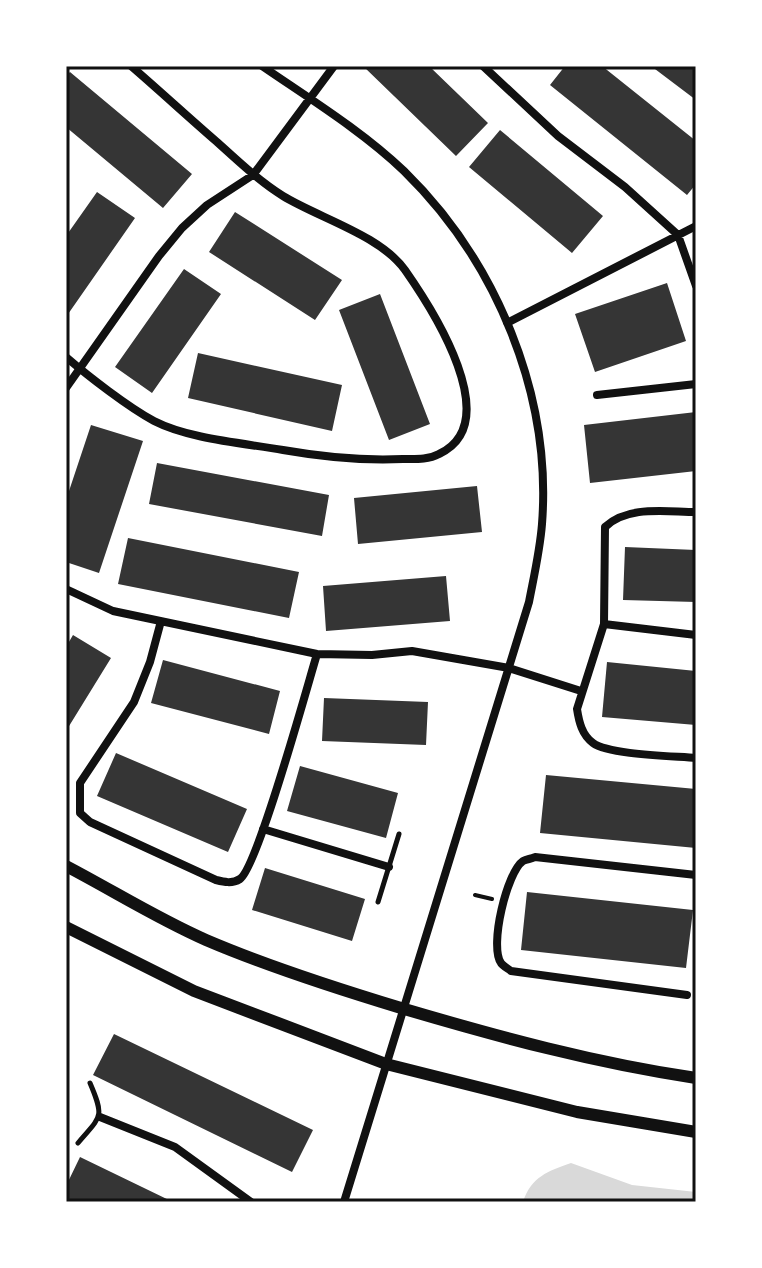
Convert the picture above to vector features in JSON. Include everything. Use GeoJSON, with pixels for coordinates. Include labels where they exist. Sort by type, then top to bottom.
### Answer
{"type":"FeatureCollection","features":[{"type":"Feature","properties":{"kind":"street"},"geometry":{"type":"LineString","coordinates":[[66,357],[154,421],[198,435],[323,457],[374,461],[439,455],[456,443],[466,428],[467,399],[459,369],[436,318],[404,268],[386,250],[282,195],[253,175],[131,66]]}},
{"type":"Feature","properties":{"kind":"street"},"geometry":{"type":"LineString","coordinates":[[262,66],[375,146],[430,199],[476,262],[496,295],[524,368],[534,405],[542,485],[542,524],[529,602],[344,1202]]}},
{"type":"Feature","properties":{"kind":"street"},"geometry":{"type":"LineString","coordinates":[[66,388],[182,228],[207,205],[253,175],[334,66]]}},
{"type":"Feature","properties":{"kind":"street"},"geometry":{"type":"LineString","coordinates":[[483,66],[558,136],[625,187],[678,235],[696,286]]}},
{"type":"Feature","properties":{"kind":"street"},"geometry":{"type":"LineString","coordinates":[[507,323],[696,226]]}},
{"type":"Feature","properties":{"kind":"street"},"geometry":{"type":"LineString","coordinates":[[597,395],[696,384]]}},
{"type":"Feature","properties":{"kind":"street"},"geometry":{"type":"LineString","coordinates":[[696,512],[637,512],[617,516],[605,527],[604,624],[577,709],[585,735],[595,745],[611,750],[696,758]]}},
{"type":"Feature","properties":{"kind":"street"},"geometry":{"type":"LineString","coordinates":[[66,589],[113,611],[317,654],[372,655],[412,651],[509,668],[581,691]]}},
{"type":"Feature","properties":{"kind":"street"},"geometry":{"type":"LineString","coordinates":[[161,621],[150,662],[134,702],[80,783],[80,813],[90,822],[216,880],[238,880],[247,870],[263,829],[317,654]]}},
{"type":"Feature","properties":{"kind":"street"},"geometry":{"type":"LineString","coordinates":[[604,624],[696,635]]}},
{"type":"Feature","properties":{"kind":"street"},"geometry":{"type":"LineString","coordinates":[[263,829],[389,867]]}},
{"type":"Feature","properties":{"kind":"street"},"geometry":{"type":"LineString","coordinates":[[687,995],[511,971],[500,963],[497,951],[499,920],[512,877],[522,862],[535,857],[696,875]]}},
{"type":"Feature","properties":{"kind":"street"},"geometry":{"type":"LineString","coordinates":[[66,866],[204,939],[271,966],[536,1048],[696,1078]]}},
{"type":"Feature","properties":{"kind":"street"},"geometry":{"type":"LineString","coordinates":[[66,927],[194,991],[386,1064],[577,1112],[696,1132]]}},
{"type":"Feature","properties":{"kind":"street"},"geometry":{"type":"LineString","coordinates":[[100,1117],[175,1147],[251,1202]]}},
{"type":"Feature","properties":{"kind":"lane"},"geometry":{"type":"LineString","coordinates":[[378,902],[399,834]]}},
{"type":"Feature","properties":{"kind":"lane"},"geometry":{"type":"LineString","coordinates":[[78,1143],[100,1117],[100,1105],[90,1083]]}},
{"type":"Feature","properties":{"kind":"path"},"geometry":{"type":"LineString","coordinates":[[475,895],[493,900]]}},
{"type":"Feature","properties":{"kind":"path"},"geometry":{"type":"LineString","coordinates":[[695,1046],[696,1039]]}},
{"type":"Feature","properties":{"kind":"shaded area"},"geometry":{"type":"Polygon","coordinates":[[[571,1163],[632,1185],[696,1192],[696,1202],[523,1202],[536,1181],[548,1172],[571,1163]]]}},
{"type":"Feature","properties":{"kind":"building"},"geometry":{"type":"Polygon","coordinates":[[[363,66],[429,66],[488,123],[456,156],[363,66]]]}},
{"type":"Feature","properties":{"kind":"building"},"geometry":{"type":"Polygon","coordinates":[[[565,66],[602,66],[696,141],[696,184],[687,195],[550,85],[565,66]]]}},
{"type":"Feature","properties":{"kind":"building"},"geometry":{"type":"Polygon","coordinates":[[[651,66],[696,66],[696,100],[651,66]]]}},
{"type":"Feature","properties":{"kind":"building"},"geometry":{"type":"Polygon","coordinates":[[[70,72],[192,174],[163,208],[66,127],[66,76],[70,72]]]}},
{"type":"Feature","properties":{"kind":"building"},"geometry":{"type":"Polygon","coordinates":[[[500,130],[603,216],[572,253],[469,167],[500,130]]]}},
{"type":"Feature","properties":{"kind":"building"},"geometry":{"type":"Polygon","coordinates":[[[97,192],[135,218],[66,317],[66,236],[97,192]]]}},
{"type":"Feature","properties":{"kind":"building"},"geometry":{"type":"Polygon","coordinates":[[[235,212],[342,280],[315,320],[209,252],[235,212]]]}},
{"type":"Feature","properties":{"kind":"building"},"geometry":{"type":"Polygon","coordinates":[[[184,269],[221,294],[152,393],[115,367],[184,269]]]}},
{"type":"Feature","properties":{"kind":"building"},"geometry":{"type":"Polygon","coordinates":[[[667,283],[686,341],[595,372],[575,314],[667,283]]]}},
{"type":"Feature","properties":{"kind":"building"},"geometry":{"type":"Polygon","coordinates":[[[380,294],[430,424],[389,440],[339,310],[380,294]]]}},
{"type":"Feature","properties":{"kind":"building"},"geometry":{"type":"Polygon","coordinates":[[[198,353],[342,385],[332,431],[188,398],[198,353]]]}},
{"type":"Feature","properties":{"kind":"building"},"geometry":{"type":"Polygon","coordinates":[[[696,412],[696,471],[590,483],[584,425],[696,412]]]}},
{"type":"Feature","properties":{"kind":"building"},"geometry":{"type":"Polygon","coordinates":[[[91,425],[143,441],[99,573],[66,562],[66,500],[91,425]]]}},
{"type":"Feature","properties":{"kind":"building"},"geometry":{"type":"Polygon","coordinates":[[[157,463],[329,495],[322,536],[149,504],[157,463]]]}},
{"type":"Feature","properties":{"kind":"building"},"geometry":{"type":"Polygon","coordinates":[[[477,486],[482,532],[358,544],[354,498],[477,486]]]}},
{"type":"Feature","properties":{"kind":"building"},"geometry":{"type":"Polygon","coordinates":[[[128,538],[299,572],[289,618],[118,584],[128,538]]]}},
{"type":"Feature","properties":{"kind":"building"},"geometry":{"type":"Polygon","coordinates":[[[625,547],[696,550],[696,602],[623,600],[625,547]]]}},
{"type":"Feature","properties":{"kind":"building"},"geometry":{"type":"Polygon","coordinates":[[[446,576],[450,621],[326,631],[323,586],[446,576]]]}},
{"type":"Feature","properties":{"kind":"building"},"geometry":{"type":"Polygon","coordinates":[[[73,635],[111,658],[66,731],[66,647],[73,635]]]}},
{"type":"Feature","properties":{"kind":"building"},"geometry":{"type":"Polygon","coordinates":[[[163,660],[280,691],[269,734],[151,703],[163,660]]]}},
{"type":"Feature","properties":{"kind":"building"},"geometry":{"type":"Polygon","coordinates":[[[607,662],[696,671],[696,725],[602,717],[607,662]]]}},
{"type":"Feature","properties":{"kind":"building"},"geometry":{"type":"Polygon","coordinates":[[[324,698],[428,702],[426,745],[322,741],[324,698]]]}},
{"type":"Feature","properties":{"kind":"building"},"geometry":{"type":"Polygon","coordinates":[[[116,753],[247,809],[228,852],[97,796],[116,753]]]}},
{"type":"Feature","properties":{"kind":"building"},"geometry":{"type":"Polygon","coordinates":[[[300,766],[398,793],[386,838],[287,811],[300,766]]]}},
{"type":"Feature","properties":{"kind":"building"},"geometry":{"type":"Polygon","coordinates":[[[546,775],[696,789],[696,848],[540,833],[546,775]]]}},
{"type":"Feature","properties":{"kind":"building"},"geometry":{"type":"Polygon","coordinates":[[[265,868],[365,899],[352,941],[252,910],[265,868]]]}},
{"type":"Feature","properties":{"kind":"building"},"geometry":{"type":"Polygon","coordinates":[[[527,892],[693,910],[686,968],[521,950],[527,892]]]}},
{"type":"Feature","properties":{"kind":"building"},"geometry":{"type":"Polygon","coordinates":[[[114,1034],[313,1130],[292,1172],[93,1075],[114,1034]]]}},
{"type":"Feature","properties":{"kind":"building"},"geometry":{"type":"Polygon","coordinates":[[[80,1157],[173,1202],[75,1202],[66,1198],[66,1186],[80,1157]]]}}]}
